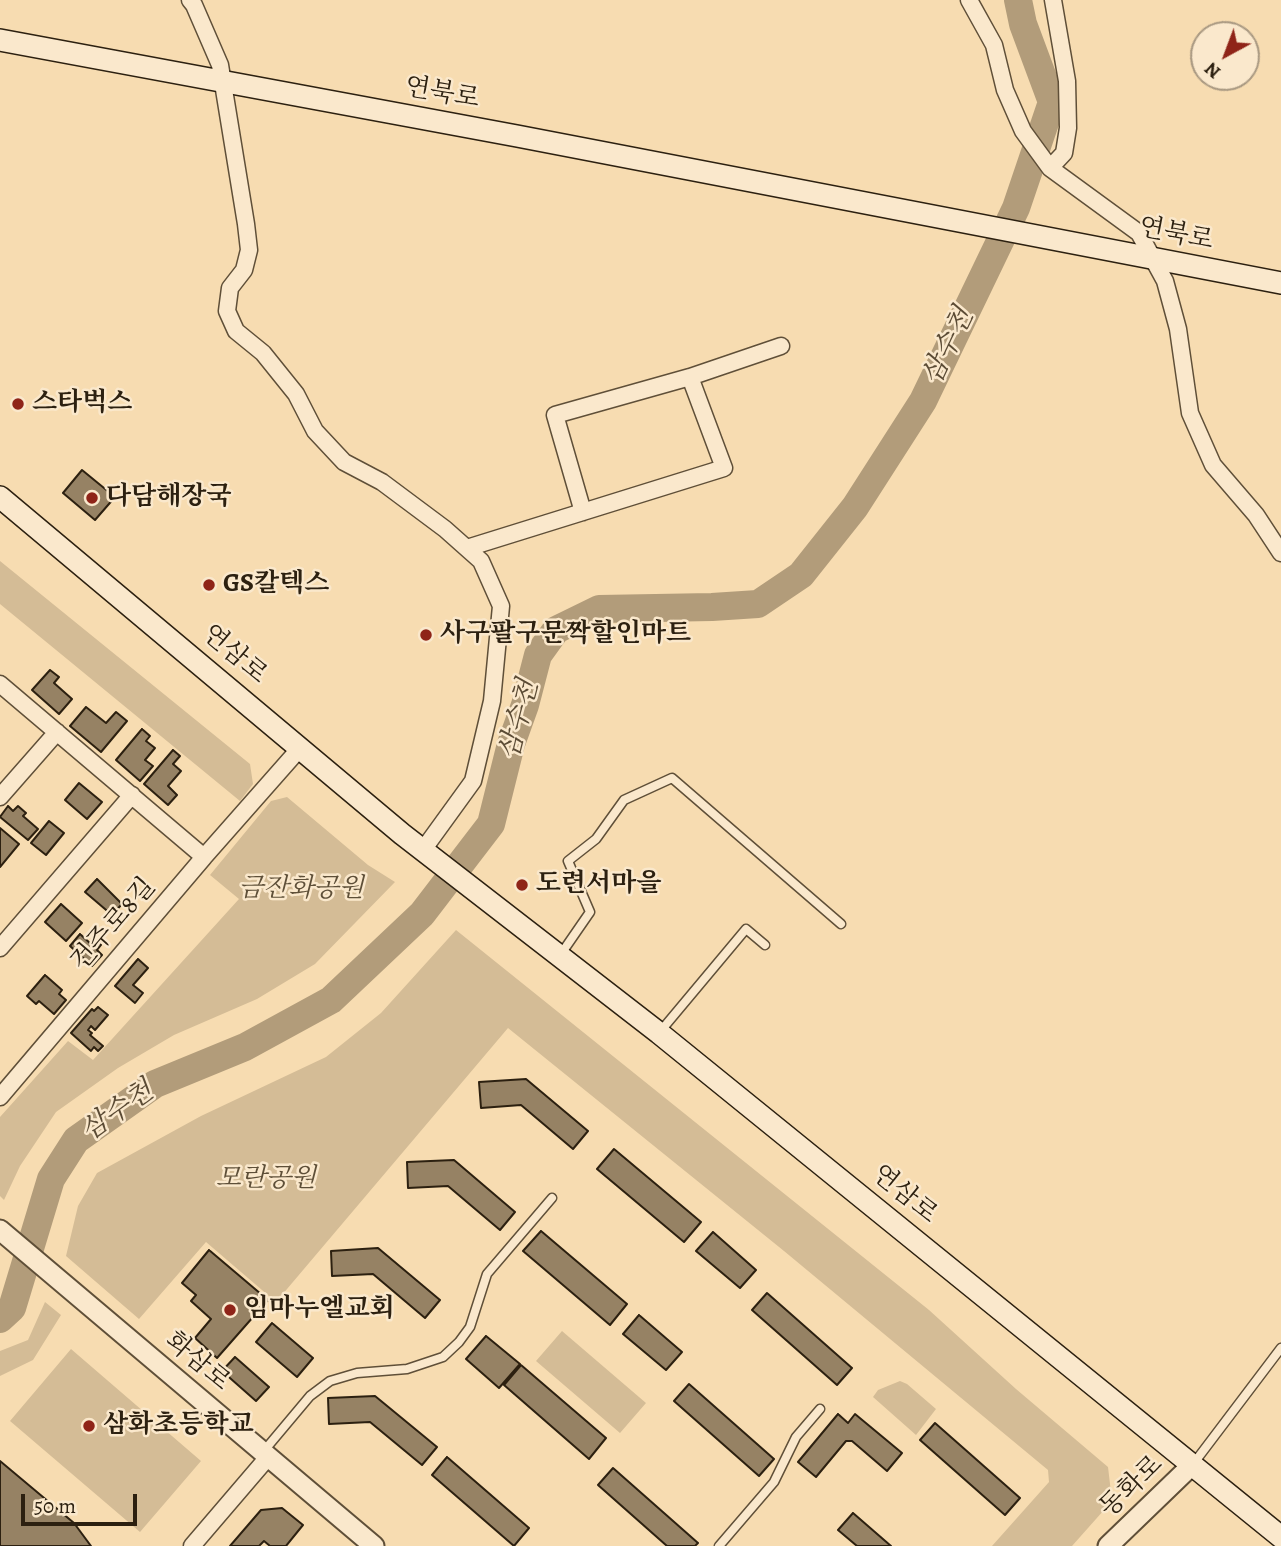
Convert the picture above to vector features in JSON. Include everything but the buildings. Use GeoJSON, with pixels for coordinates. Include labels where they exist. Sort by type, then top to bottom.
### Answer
{"type":"FeatureCollection","features":[{"type":"Feature","properties":{"kind":"main road","name":"연북로"},"geometry":{"type":"LineString","coordinates":[[0,40],[1281,283]]}},
{"type":"Feature","properties":{"kind":"main road","name":"연삼로"},"geometry":{"type":"LineString","coordinates":[[0,497],[428,854],[659,1033],[1281,1537]]}},
{"type":"Feature","properties":{"kind":"street"},"geometry":{"type":"LineString","coordinates":[[190,0],[220,65],[249,250],[244,270],[230,288],[227,311],[236,331],[262,353],[296,394],[315,431],[344,462],[382,482],[481,561],[501,606],[492,701],[473,781],[428,854]]}},
{"type":"Feature","properties":{"kind":"street"},"geometry":{"type":"LineString","coordinates":[[970,0],[994,45],[1005,90],[1023,131],[1050,168],[1139,233],[1165,281],[1178,328],[1190,413],[1194,423],[1213,465],[1256,515],[1281,553]]}},
{"type":"Feature","properties":{"kind":"street"},"geometry":{"type":"LineString","coordinates":[[1050,168],[1064,153],[1068,128],[1067,81],[1054,0]]}},
{"type":"Feature","properties":{"kind":"street"},"geometry":{"type":"LineString","coordinates":[[583,512],[555,415],[690,377],[781,346]]}},
{"type":"Feature","properties":{"kind":"street"},"geometry":{"type":"LineString","coordinates":[[467,548],[724,468],[690,377]]}},
{"type":"Feature","properties":{"kind":"street"},"geometry":{"type":"LineString","coordinates":[[0,684],[204,857]]}},
{"type":"Feature","properties":{"kind":"street"},"geometry":{"type":"LineString","coordinates":[[0,797],[57,732]]}},
{"type":"Feature","properties":{"kind":"street","name":"건주로8길"},"geometry":{"type":"LineString","coordinates":[[0,1097],[301,747]]}},
{"type":"Feature","properties":{"kind":"street"},"geometry":{"type":"LineString","coordinates":[[0,948],[132,795]]}},
{"type":"Feature","properties":{"kind":"street","name":"화삼로"},"geometry":{"type":"LineString","coordinates":[[2,1231],[373,1546]]}},
{"type":"Feature","properties":{"kind":"street"},"geometry":{"type":"LineString","coordinates":[[192,1546],[266,1454]]}},
{"type":"Feature","properties":{"kind":"street","name":"동화로"},"geometry":{"type":"LineString","coordinates":[[1111,1545],[1192,1465]]}},
{"type":"Feature","properties":{"kind":"lane"},"geometry":{"type":"LineString","coordinates":[[559,956],[590,912],[568,861],[596,839],[624,800],[672,778],[841,925]]}},
{"type":"Feature","properties":{"kind":"lane"},"geometry":{"type":"LineString","coordinates":[[659,1033],[746,929],[765,945]]}},
{"type":"Feature","properties":{"kind":"lane"},"geometry":{"type":"LineString","coordinates":[[266,1454],[310,1396],[330,1381],[358,1373],[407,1369],[443,1357],[470,1327],[487,1274],[552,1198]]}},
{"type":"Feature","properties":{"kind":"lane"},"geometry":{"type":"LineString","coordinates":[[1192,1465],[1281,1348]]}},
{"type":"Feature","properties":{"kind":"lane"},"geometry":{"type":"LineString","coordinates":[[719,1546],[774,1482],[796,1437],[820,1409]]}},
{"type":"Feature","properties":{"kind":"green space"},"geometry":{"type":"Polygon","coordinates":[[[0,561],[250,764],[253,784],[240,801],[0,604],[0,561]]]}},
{"type":"Feature","properties":{"kind":"green space","name":"금잔화공원"},"geometry":{"type":"Polygon","coordinates":[[[287,797],[368,865],[395,882],[315,964],[257,999],[174,1035],[118,1068],[56,1112],[20,1166],[4,1200],[0,1196],[0,1117],[68,1041],[93,1060],[239,899],[210,875],[271,801],[287,797]]]}},
{"type":"Feature","properties":{"kind":"green space","name":"모란공원"},"geometry":{"type":"Polygon","coordinates":[[[456,930],[929,1310],[1108,1467],[1112,1501],[1072,1546],[992,1546],[1049,1482],[1048,1470],[784,1251],[508,1028],[276,1302],[206,1242],[139,1319],[66,1256],[78,1206],[97,1173],[201,1116],[326,1057],[381,1013],[456,930]]]}},
{"type":"Feature","properties":{"kind":"green space"},"geometry":{"type":"Polygon","coordinates":[[[45,1302],[61,1315],[33,1360],[0,1376],[0,1351],[28,1340],[45,1302]]]}},
{"type":"Feature","properties":{"kind":"green space"},"geometry":{"type":"Polygon","coordinates":[[[562,1331],[646,1403],[620,1433],[536,1361],[562,1331]]]}},
{"type":"Feature","properties":{"kind":"green space"},"geometry":{"type":"Polygon","coordinates":[[[71,1349],[201,1461],[140,1532],[10,1421],[71,1349]]]}},
{"type":"Feature","properties":{"kind":"green space"},"geometry":{"type":"Polygon","coordinates":[[[900,1381],[936,1409],[916,1435],[873,1397],[878,1390],[900,1381]]]}},
{"type":"Feature","properties":{"kind":"waterway","name":"삼수천"},"geometry":{"type":"LineString","coordinates":[[0,1319],[12,1308],[51,1179],[76,1140],[155,1084],[245,1047],[331,1000],[422,914],[491,824],[511,744],[538,655],[556,630],[599,609],[758,604],[801,575],[855,507],[923,401],[1016,208],[1052,102],[1023,24],[1018,0]]}},
{"type":"Feature","properties":{"kind":"place","name":"스타벅스"},"geometry":{"type":"Point","coordinates":[18,404]}},
{"type":"Feature","properties":{"kind":"place","name":"다담해장국"},"geometry":{"type":"Point","coordinates":[92,498]}},
{"type":"Feature","properties":{"kind":"place","name":"GS칼텍스"},"geometry":{"type":"Point","coordinates":[209,585]}},
{"type":"Feature","properties":{"kind":"place","name":"사구팔구문짝할인마트"},"geometry":{"type":"Point","coordinates":[426,635]}},
{"type":"Feature","properties":{"kind":"place","name":"도련서마을"},"geometry":{"type":"Point","coordinates":[522,885]}},
{"type":"Feature","properties":{"kind":"place","name":"임마누엘교회"},"geometry":{"type":"Point","coordinates":[230,1310]}},
{"type":"Feature","properties":{"kind":"place","name":"삼화초등학교"},"geometry":{"type":"Point","coordinates":[89,1426]}}]}
